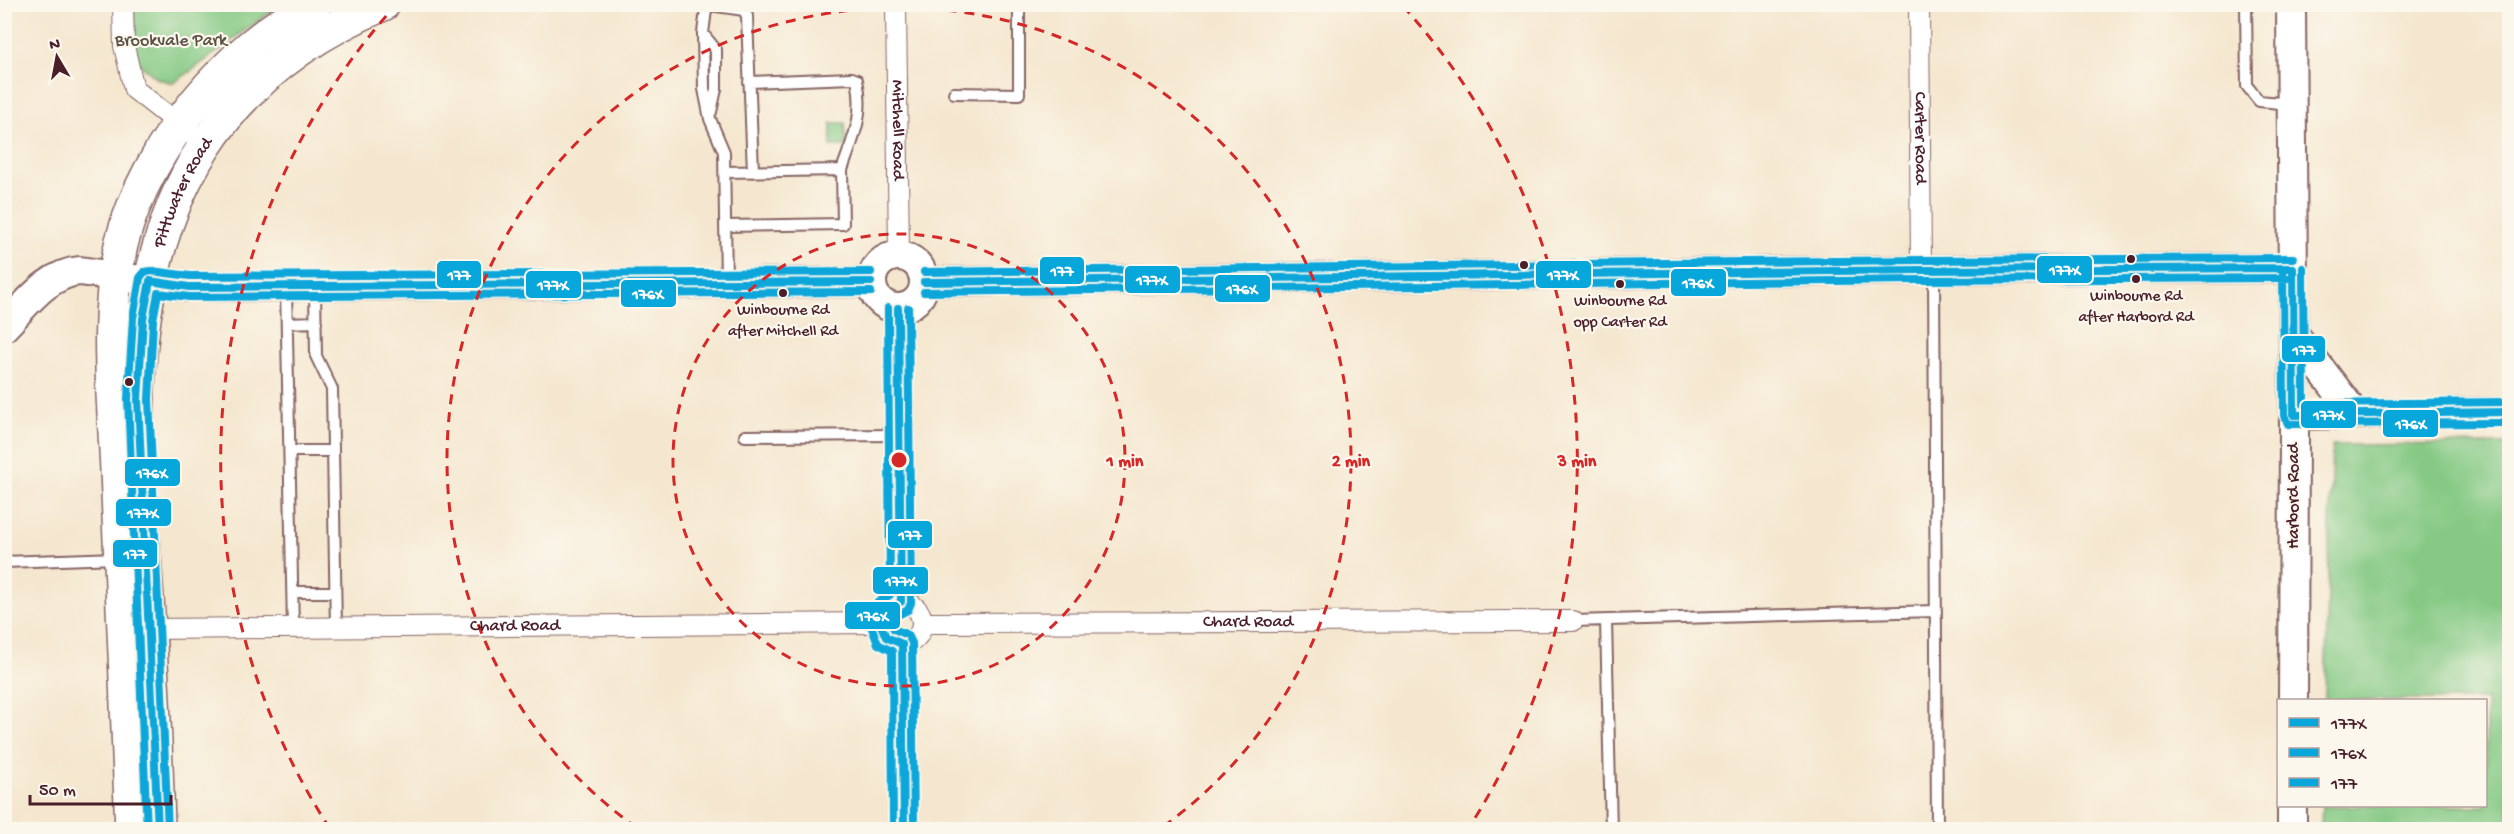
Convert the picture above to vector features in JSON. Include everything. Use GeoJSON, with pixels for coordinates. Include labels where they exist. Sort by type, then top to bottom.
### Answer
{"type":"FeatureCollection","features":[{"type":"Feature","properties":{"kind":"highway","name":"Pittwater Road"},"geometry":{"type":"LineString","coordinates":[[159,830],[138,399],[143,319],[150,281],[164,226],[178,194],[192,135],[227,68],[286,21],[315,4]]}},
{"type":"Feature","properties":{"kind":"highway","name":"Pittwater Road"},"geometry":{"type":"LineString","coordinates":[[132,830],[113,396],[113,319],[116,276],[122,241],[139,195],[157,159],[231,107],[287,58],[340,23],[383,4]]}},
{"type":"Feature","properties":{"kind":"main road","name":"Harbord Road"},"geometry":{"type":"LineString","coordinates":[[2291,4],[2294,334],[2293,699]]}},
{"type":"Feature","properties":{"kind":"main road"},"geometry":{"type":"LineString","coordinates":[[899,255],[917,264],[924,282],[919,298],[906,307],[898,308],[882,303],[872,290],[871,282],[872,273],[883,260],[899,255]]}},
{"type":"Feature","properties":{"kind":"main road"},"geometry":{"type":"LineString","coordinates":[[924,282],[2293,268]]}},
{"type":"Feature","properties":{"kind":"main road"},"geometry":{"type":"LineString","coordinates":[[4,327],[46,285],[59,277],[80,271],[189,286],[871,282]]}},
{"type":"Feature","properties":{"kind":"main road"},"geometry":{"type":"LineString","coordinates":[[2294,334],[2319,370],[2355,414]]}},
{"type":"Feature","properties":{"kind":"main road"},"geometry":{"type":"LineString","coordinates":[[2294,414],[2510,412]]}},
{"type":"Feature","properties":{"kind":"main road"},"geometry":{"type":"LineString","coordinates":[[2292,807],[2292,830]]}},
{"type":"Feature","properties":{"kind":"street"},"geometry":{"type":"LineString","coordinates":[[123,4],[123,46],[134,89],[192,135]]}},
{"type":"Feature","properties":{"kind":"street","name":"Mitchell Road"},"geometry":{"type":"LineString","coordinates":[[896,4],[899,255]]}},
{"type":"Feature","properties":{"kind":"street","name":"Carter Road"},"geometry":{"type":"LineString","coordinates":[[1919,4],[1927,270]]}},
{"type":"Feature","properties":{"kind":"street"},"geometry":{"type":"LineString","coordinates":[[898,308],[901,602]]}},
{"type":"Feature","properties":{"kind":"street"},"geometry":{"type":"LineString","coordinates":[[901,602],[908,603],[916,609],[922,623],[916,637],[902,644],[886,637],[880,623],[886,609],[901,602]]}},
{"type":"Feature","properties":{"kind":"street","name":"Chard Road"},"geometry":{"type":"LineString","coordinates":[[922,623],[1573,621]]}},
{"type":"Feature","properties":{"kind":"street","name":"Chard Road"},"geometry":{"type":"LineString","coordinates":[[149,630],[880,623]]}},
{"type":"Feature","properties":{"kind":"street"},"geometry":{"type":"LineString","coordinates":[[902,644],[904,830]]}},
{"type":"Feature","properties":{"kind":"lane"},"geometry":{"type":"LineString","coordinates":[[954,93],[1019,94],[1019,4]]}},
{"type":"Feature","properties":{"kind":"lane"},"geometry":{"type":"LineString","coordinates":[[2246,4],[2247,86],[2259,101],[2291,104]]}},
{"type":"Feature","properties":{"kind":"lane"},"geometry":{"type":"LineString","coordinates":[[726,283],[724,152],[710,118],[704,89],[703,33],[706,10],[710,6],[744,10],[747,16],[753,172]]}},
{"type":"Feature","properties":{"kind":"lane"},"geometry":{"type":"LineString","coordinates":[[725,226],[843,224],[842,170],[858,130],[860,90],[857,80],[852,78],[749,82]]}},
{"type":"Feature","properties":{"kind":"lane"},"geometry":{"type":"LineString","coordinates":[[725,172],[842,170]]}},
{"type":"Feature","properties":{"kind":"lane"},"geometry":{"type":"LineString","coordinates":[[1927,270],[1936,611],[1937,830]]}},
{"type":"Feature","properties":{"kind":"lane"},"geometry":{"type":"LineString","coordinates":[[315,286],[316,356],[332,389],[336,628]]}},
{"type":"Feature","properties":{"kind":"lane"},"geometry":{"type":"LineString","coordinates":[[286,287],[293,628]]}},
{"type":"Feature","properties":{"kind":"lane"},"geometry":{"type":"LineString","coordinates":[[287,323],[316,322]]}},
{"type":"Feature","properties":{"kind":"lane"},"geometry":{"type":"LineString","coordinates":[[745,436],[899,435]]}},
{"type":"Feature","properties":{"kind":"lane"},"geometry":{"type":"LineString","coordinates":[[290,451],[333,451]]}},
{"type":"Feature","properties":{"kind":"lane"},"geometry":{"type":"LineString","coordinates":[[4,562],[121,558]]}},
{"type":"Feature","properties":{"kind":"lane"},"geometry":{"type":"LineString","coordinates":[[293,592],[335,592]]}},
{"type":"Feature","properties":{"kind":"lane"},"geometry":{"type":"LineString","coordinates":[[1573,621],[1936,611]]}},
{"type":"Feature","properties":{"kind":"lane"},"geometry":{"type":"LineString","coordinates":[[1606,621],[1611,830]]}},
{"type":"Feature","properties":{"kind":"green space","name":"Brookvale Park"},"geometry":{"type":"Polygon","coordinates":[[[131,5],[281,5],[173,83],[158,79],[133,59],[131,5]]]}},
{"type":"Feature","properties":{"kind":"green space"},"geometry":{"type":"Polygon","coordinates":[[[831,123],[845,123],[846,146],[831,146],[831,123]]]}},
{"type":"Feature","properties":{"kind":"green space"},"geometry":{"type":"Polygon","coordinates":[[[2509,444],[2509,829],[2321,829],[2322,807],[2487,807],[2487,699],[2325,699],[2332,445],[2509,444]]]}},
{"type":"Feature","properties":{"kind":"transit line","name":"177"},"geometry":{"type":"LineString","coordinates":[[924,272],[1921,260],[2293,258]]}},
{"type":"Feature","properties":{"kind":"transit line","name":"176X"},"geometry":{"type":"LineString","coordinates":[[2283,268],[2284,415],[2288,424],[2510,423]]}},
{"type":"Feature","properties":{"kind":"transit line","name":"177X"},"geometry":{"type":"LineString","coordinates":[[2293,268],[2294,415],[2510,412]]}},
{"type":"Feature","properties":{"kind":"transit line","name":"177X"},"geometry":{"type":"LineString","coordinates":[[924,282],[1921,270],[2293,268]]}},
{"type":"Feature","properties":{"kind":"transit line","name":"177"},"geometry":{"type":"LineString","coordinates":[[2303,268],[2304,404],[2510,402]]}},
{"type":"Feature","properties":{"kind":"transit line","name":"177"},"geometry":{"type":"LineString","coordinates":[[147,830],[128,399],[133,318],[140,278],[144,272],[190,276],[871,272]]}},
{"type":"Feature","properties":{"kind":"transit line","name":"176X"},"geometry":{"type":"LineString","coordinates":[[924,292],[1921,280],[2293,278]]}},
{"type":"Feature","properties":{"kind":"transit line","name":"177X"},"geometry":{"type":"LineString","coordinates":[[158,830],[138,399],[143,319],[150,281],[189,287],[871,282]]}},
{"type":"Feature","properties":{"kind":"transit line","name":"176X"},"geometry":{"type":"LineString","coordinates":[[168,830],[149,399],[153,320],[158,293],[189,297],[871,292]]}},
{"type":"Feature","properties":{"kind":"transit line","name":"176X"},"geometry":{"type":"LineString","coordinates":[[888,308],[890,595],[877,603],[870,623],[878,644],[892,651],[893,830]]}},
{"type":"Feature","properties":{"kind":"transit line","name":"177X"},"geometry":{"type":"LineString","coordinates":[[898,308],[901,602],[886,609],[880,623],[886,637],[902,644],[904,830]]}},
{"type":"Feature","properties":{"kind":"transit line","name":"177"},"geometry":{"type":"LineString","coordinates":[[908,308],[911,603],[908,610],[894,617],[891,623],[894,629],[908,635],[912,643],[914,830]]}},
{"type":"Feature","properties":{"kind":"place","name":"Winbourne Rd after Harbord Rd"},"geometry":{"type":"Point","coordinates":[2136,279]}},
{"type":"Feature","properties":{"kind":"place","name":"Winbourne Rd opp Carter Rd"},"geometry":{"type":"Point","coordinates":[1620,284]}},
{"type":"Feature","properties":{"kind":"place","name":"Winbourne Rd after Mitchell Rd"},"geometry":{"type":"Point","coordinates":[783,293]}}]}
